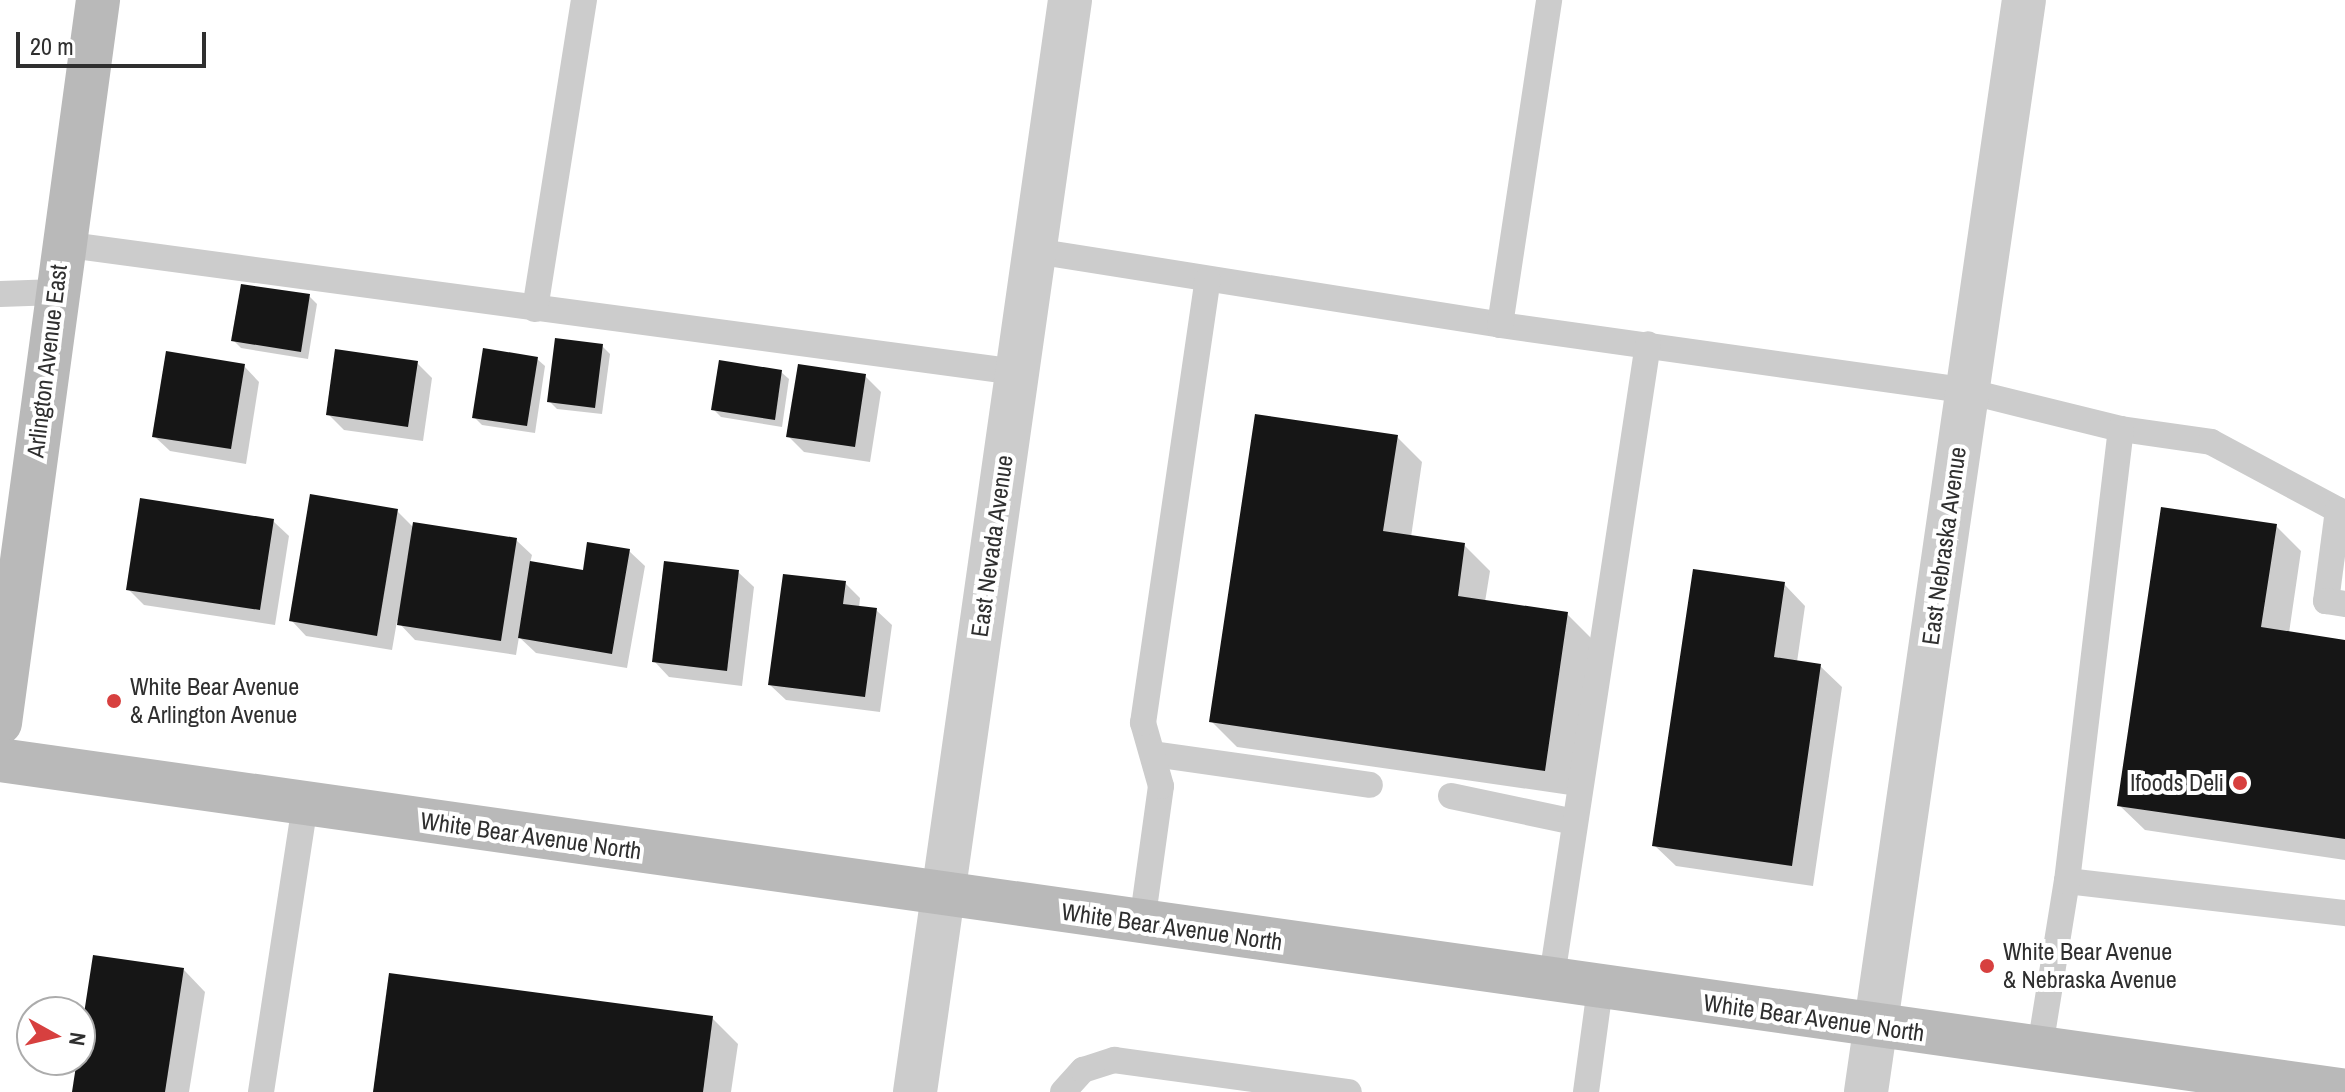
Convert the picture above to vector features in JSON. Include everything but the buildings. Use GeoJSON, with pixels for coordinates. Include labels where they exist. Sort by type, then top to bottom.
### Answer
{"type":"FeatureCollection","features":[{"type":"Feature","properties":{"kind":"main road","name":"Arlington Avenue East"},"geometry":{"type":"LineString","coordinates":[[0,723],[62,244],[98,0]]}},
{"type":"Feature","properties":{"kind":"main road","name":"White Bear Avenue North"},"geometry":{"type":"LineString","coordinates":[[0,760],[1551,983],[2040,1047],[2345,1091]]}},
{"type":"Feature","properties":{"kind":"street","name":"East Nevada Avenue"},"geometry":{"type":"LineString","coordinates":[[915,1092],[1070,0]]}},
{"type":"Feature","properties":{"kind":"street","name":"East Nebraska Avenue"},"geometry":{"type":"LineString","coordinates":[[1866,1092],[2024,0]]}},
{"type":"Feature","properties":{"kind":"lane"},"geometry":{"type":"LineString","coordinates":[[535,309],[584,0]]}},
{"type":"Feature","properties":{"kind":"lane"},"geometry":{"type":"LineString","coordinates":[[1500,325],[1549,0]]}},
{"type":"Feature","properties":{"kind":"lane"},"geometry":{"type":"LineString","coordinates":[[62,244],[1016,372]]}},
{"type":"Feature","properties":{"kind":"lane"},"geometry":{"type":"LineString","coordinates":[[1035,251],[1500,325],[1967,391],[2121,429],[2211,442],[2338,510],[2326,601],[2345,604]]}},
{"type":"Feature","properties":{"kind":"lane"},"geometry":{"type":"LineString","coordinates":[[1142,923],[1161,786],[1143,723],[1208,280]]}},
{"type":"Feature","properties":{"kind":"lane"},"geometry":{"type":"LineString","coordinates":[[0,294],[57,292]]}},
{"type":"Feature","properties":{"kind":"lane"},"geometry":{"type":"LineString","coordinates":[[1551,983],[1648,344]]}},
{"type":"Feature","properties":{"kind":"lane"},"geometry":{"type":"LineString","coordinates":[[2040,1047],[2067,881],[2121,429]]}},
{"type":"Feature","properties":{"kind":"lane"},"geometry":{"type":"LineString","coordinates":[[1153,754],[1370,785]]}},
{"type":"Feature","properties":{"kind":"lane"},"geometry":{"type":"LineString","coordinates":[[1451,796],[1574,822]]}},
{"type":"Feature","properties":{"kind":"lane"},"geometry":{"type":"LineString","coordinates":[[261,1092],[305,804]]}},
{"type":"Feature","properties":{"kind":"lane"},"geometry":{"type":"LineString","coordinates":[[2067,881],[2345,913]]}},
{"type":"Feature","properties":{"kind":"lane"},"geometry":{"type":"LineString","coordinates":[[1586,1092],[1600,989]]}},
{"type":"Feature","properties":{"kind":"lane"},"geometry":{"type":"LineString","coordinates":[[1063,1092],[1083,1070],[1114,1060],[1349,1092]]}},
{"type":"Feature","properties":{"kind":"place","name":"White Bear Avenue & Arlington Avenue"},"geometry":{"type":"Point","coordinates":[114,701]}},
{"type":"Feature","properties":{"kind":"place","name":"Ifoods Deli"},"geometry":{"type":"Point","coordinates":[2240,783]}},
{"type":"Feature","properties":{"kind":"place","name":"White Bear Avenue & Nebraska Avenue"},"geometry":{"type":"Point","coordinates":[1987,966]}}]}
